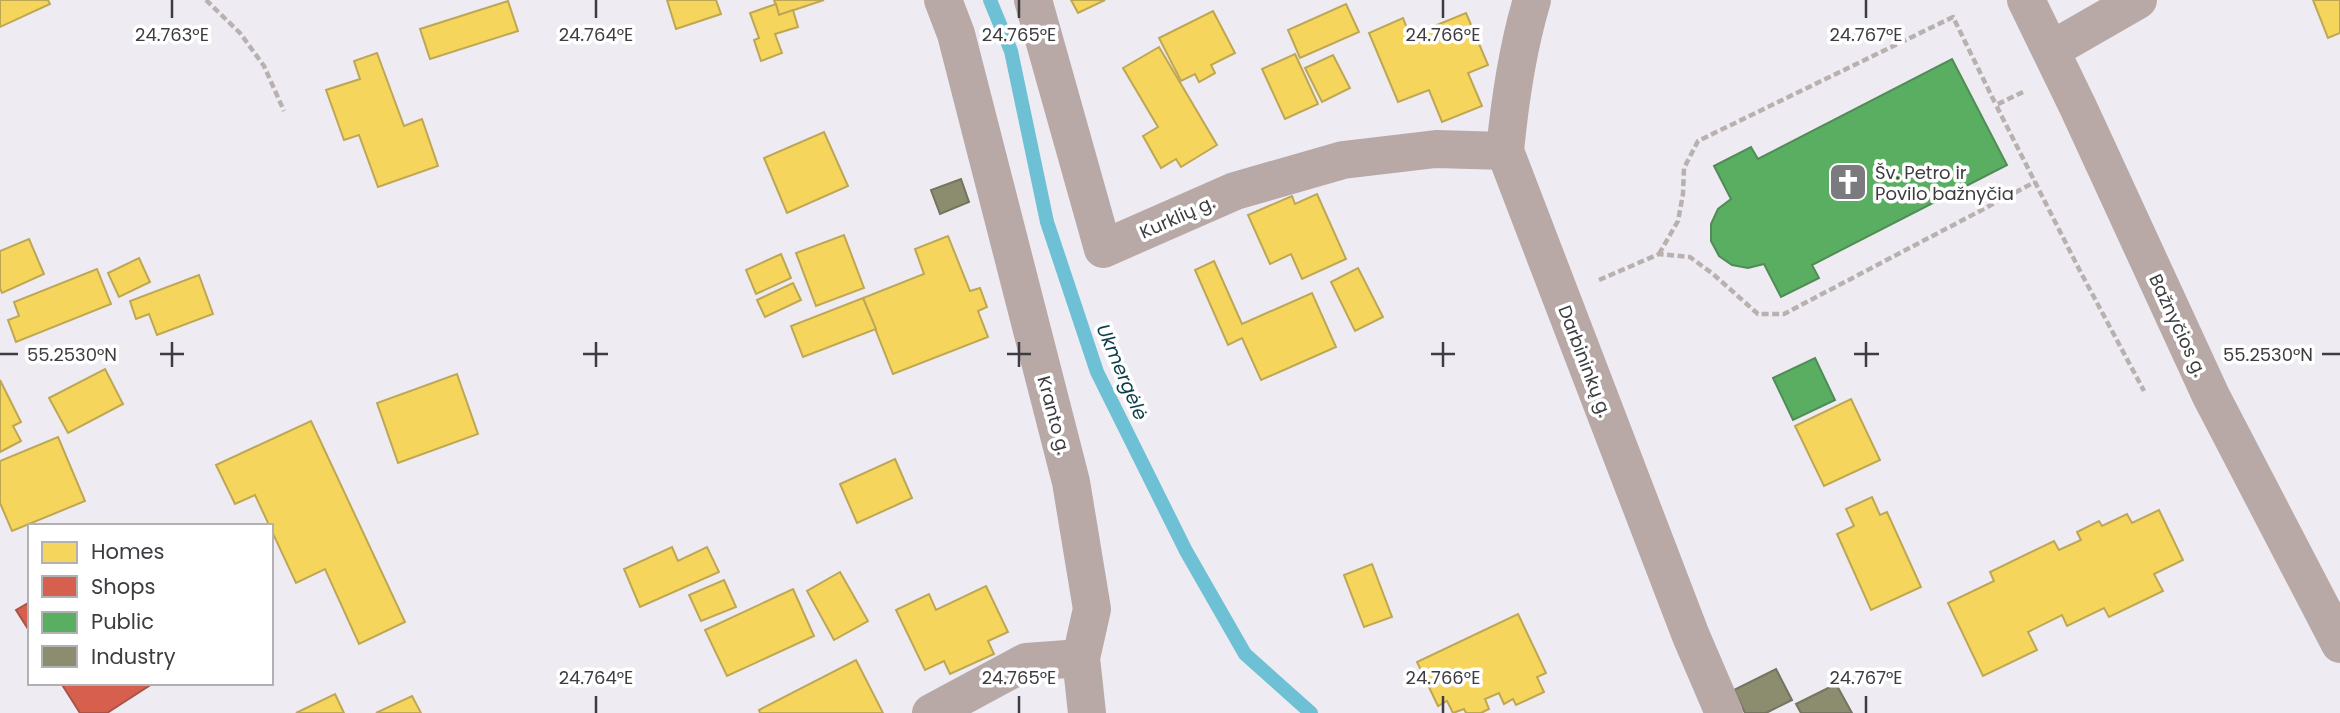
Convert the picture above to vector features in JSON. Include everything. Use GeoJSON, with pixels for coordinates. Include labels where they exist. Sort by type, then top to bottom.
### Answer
{"type":"FeatureCollection","features":[{"type":"Feature","properties":{"kind":"street","name":"Kranto g."},"geometry":{"type":"LineString","coordinates":[[943,0],[956,34],[1071,482],[1092,609],[1081,658],[1087,713]]}},
{"type":"Feature","properties":{"kind":"street","name":"Kurklių g."},"geometry":{"type":"LineString","coordinates":[[1033,0],[1104,249],[1235,191],[1343,160],[1436,149],[1505,151]]}},
{"type":"Feature","properties":{"kind":"street","name":"Darbininkų g."},"geometry":{"type":"LineString","coordinates":[[1532,0],[1511,90],[1505,151],[1691,636],[1724,713]]}},
{"type":"Feature","properties":{"kind":"street","name":"Bažnyčios g."},"geometry":{"type":"LineString","coordinates":[[2026,0],[2206,386],[2340,644]]}},
{"type":"Feature","properties":{"kind":"street"},"geometry":{"type":"LineString","coordinates":[[2051,50],[2138,0]]}},
{"type":"Feature","properties":{"kind":"street"},"geometry":{"type":"LineString","coordinates":[[931,713],[1026,662],[1081,658]]}},
{"type":"Feature","properties":{"kind":"path"},"geometry":{"type":"LineString","coordinates":[[206,0],[240,33],[264,66],[284,111]]}},
{"type":"Feature","properties":{"kind":"path"},"geometry":{"type":"LineString","coordinates":[[1659,254],[1678,221],[1684,168],[1698,141],[1953,17],[2144,391]]}},
{"type":"Feature","properties":{"kind":"path"},"geometry":{"type":"LineString","coordinates":[[1996,105],[2030,89]]}},
{"type":"Feature","properties":{"kind":"path"},"geometry":{"type":"LineString","coordinates":[[1625,270],[1659,254],[1690,257],[1758,314],[1784,314],[2035,182]]}},
{"type":"Feature","properties":{"kind":"building: Homes"},"geometry":{"type":"Polygon","coordinates":[[[0,0],[48,0],[50,4],[0,27],[0,0]]]}},
{"type":"Feature","properties":{"kind":"building: Homes"},"geometry":{"type":"Polygon","coordinates":[[[667,0],[716,0],[721,14],[676,29],[667,0]]]}},
{"type":"Feature","properties":{"kind":"building: Homes"},"geometry":{"type":"Polygon","coordinates":[[[774,0],[824,0],[779,15],[774,0]]]}},
{"type":"Feature","properties":{"kind":"building: Homes"},"geometry":{"type":"Polygon","coordinates":[[[1071,0],[1105,0],[1078,13],[1071,0]]]}},
{"type":"Feature","properties":{"kind":"building: Homes"},"geometry":{"type":"Polygon","coordinates":[[[2313,0],[2340,0],[2340,33],[2328,38],[2313,0]]]}},
{"type":"Feature","properties":{"kind":"building: Homes"},"geometry":{"type":"Polygon","coordinates":[[[508,1],[518,31],[430,59],[420,29],[508,1]]]}},
{"type":"Feature","properties":{"kind":"building: Homes"},"geometry":{"type":"Polygon","coordinates":[[[776,4],[779,15],[793,10],[798,27],[775,34],[782,53],[761,61],[754,40],[759,38],[750,13],[776,4]]]}},
{"type":"Feature","properties":{"kind":"building: Homes"},"geometry":{"type":"Polygon","coordinates":[[[1346,4],[1359,32],[1300,58],[1288,30],[1346,4]]]}},
{"type":"Feature","properties":{"kind":"building: Homes"},"geometry":{"type":"Polygon","coordinates":[[[1213,11],[1235,53],[1211,65],[1215,73],[1199,82],[1195,74],[1181,81],[1159,38],[1213,11]]]}},
{"type":"Feature","properties":{"kind":"building: Homes"},"geometry":{"type":"Polygon","coordinates":[[[1466,13],[1488,65],[1468,73],[1482,106],[1442,122],[1429,90],[1398,102],[1369,33],[1403,18],[1410,36],[1466,13]]]}},
{"type":"Feature","properties":{"kind":"building: Homes"},"geometry":{"type":"Polygon","coordinates":[[[1159,47],[1217,145],[1181,167],[1176,159],[1161,168],[1143,136],[1158,127],[1123,68],[1159,47]]]}},
{"type":"Feature","properties":{"kind":"building: Homes"},"geometry":{"type":"Polygon","coordinates":[[[377,53],[404,126],[422,119],[438,166],[378,187],[359,135],[344,140],[326,90],[360,79],[354,61],[377,53]]]}},
{"type":"Feature","properties":{"kind":"building: Homes"},"geometry":{"type":"Polygon","coordinates":[[[1295,54],[1318,104],[1285,119],[1262,69],[1295,54]]]}},
{"type":"Feature","properties":{"kind":"building: Homes"},"geometry":{"type":"Polygon","coordinates":[[[1333,55],[1350,88],[1322,102],[1305,68],[1333,55]]]}},
{"type":"Feature","properties":{"kind":"building: Homes"},"geometry":{"type":"Polygon","coordinates":[[[824,132],[848,186],[787,213],[764,158],[824,132]]]}},
{"type":"Feature","properties":{"kind":"building: Homes"},"geometry":{"type":"Polygon","coordinates":[[[1317,194],[1346,259],[1302,279],[1291,254],[1270,264],[1248,215],[1292,196],[1295,204],[1317,194]]]}},
{"type":"Feature","properties":{"kind":"building: Homes"},"geometry":{"type":"Polygon","coordinates":[[[844,235],[864,288],[816,306],[796,253],[844,235]]]}},
{"type":"Feature","properties":{"kind":"building: Homes"},"geometry":{"type":"Polygon","coordinates":[[[948,236],[970,291],[980,288],[987,307],[978,311],[988,337],[893,374],[863,298],[924,274],[915,249],[948,236]]]}},
{"type":"Feature","properties":{"kind":"building: Homes"},"geometry":{"type":"Polygon","coordinates":[[[29,239],[44,274],[2,293],[0,251],[29,239]]]}},
{"type":"Feature","properties":{"kind":"building: Homes"},"geometry":{"type":"Polygon","coordinates":[[[781,254],[791,278],[756,294],[746,270],[781,254]]]}},
{"type":"Feature","properties":{"kind":"building: Homes"},"geometry":{"type":"Polygon","coordinates":[[[139,258],[150,282],[119,297],[108,273],[139,258]]]}},
{"type":"Feature","properties":{"kind":"building: Homes"},"geometry":{"type":"Polygon","coordinates":[[[1214,261],[1242,324],[1312,293],[1336,347],[1261,380],[1242,338],[1228,345],[1195,270],[1214,261]]]}},
{"type":"Feature","properties":{"kind":"building: Homes"},"geometry":{"type":"Polygon","coordinates":[[[1358,268],[1383,317],[1355,331],[1331,282],[1358,268]]]}},
{"type":"Feature","properties":{"kind":"building: Homes"},"geometry":{"type":"Polygon","coordinates":[[[97,269],[111,304],[16,342],[8,320],[19,316],[14,302],[97,269]]]}},
{"type":"Feature","properties":{"kind":"building: Homes"},"geometry":{"type":"Polygon","coordinates":[[[199,275],[213,314],[157,335],[149,314],[136,319],[130,301],[199,275]]]}},
{"type":"Feature","properties":{"kind":"building: Homes"},"geometry":{"type":"Polygon","coordinates":[[[793,283],[801,300],[765,317],[757,300],[793,283]]]}},
{"type":"Feature","properties":{"kind":"building: Homes"},"geometry":{"type":"Polygon","coordinates":[[[863,298],[876,329],[803,357],[791,326],[863,298]]]}},
{"type":"Feature","properties":{"kind":"building: Homes"},"geometry":{"type":"Polygon","coordinates":[[[105,369],[123,404],[68,433],[49,398],[105,369]]]}},
{"type":"Feature","properties":{"kind":"building: Homes"},"geometry":{"type":"Polygon","coordinates":[[[457,374],[478,434],[398,463],[377,403],[457,374]]]}},
{"type":"Feature","properties":{"kind":"building: Homes"},"geometry":{"type":"Polygon","coordinates":[[[0,380],[21,422],[13,426],[21,441],[0,452],[0,380]]]}},
{"type":"Feature","properties":{"kind":"building: Homes"},"geometry":{"type":"Polygon","coordinates":[[[1851,399],[1880,460],[1824,486],[1795,426],[1851,399]]]}},
{"type":"Feature","properties":{"kind":"building: Homes"},"geometry":{"type":"Polygon","coordinates":[[[311,421],[405,622],[359,644],[325,569],[296,583],[273,534],[273,524],[269,524],[255,495],[235,504],[216,465],[311,421]]]}},
{"type":"Feature","properties":{"kind":"building: Homes"},"geometry":{"type":"Polygon","coordinates":[[[58,437],[85,501],[12,531],[0,503],[0,461],[58,437]]]}},
{"type":"Feature","properties":{"kind":"building: Homes"},"geometry":{"type":"Polygon","coordinates":[[[895,459],[912,498],[857,523],[840,484],[895,459]]]}},
{"type":"Feature","properties":{"kind":"building: Homes"},"geometry":{"type":"Polygon","coordinates":[[[1872,497],[1880,515],[1887,512],[1921,587],[1871,610],[1837,534],[1854,526],[1846,509],[1872,497]]]}},
{"type":"Feature","properties":{"kind":"building: Homes"},"geometry":{"type":"Polygon","coordinates":[[[2159,510],[2183,560],[2154,574],[2163,591],[2109,617],[2104,608],[2067,626],[2062,615],[2028,632],[2037,650],[1983,676],[1948,603],[1994,581],[1990,572],[2054,541],[2059,550],[2081,540],[2077,532],[2099,521],[2102,526],[2127,514],[2132,523],[2159,510]]]}},
{"type":"Feature","properties":{"kind":"building: Homes"},"geometry":{"type":"Polygon","coordinates":[[[672,547],[678,561],[707,547],[719,572],[640,607],[624,569],[672,547]]]}},
{"type":"Feature","properties":{"kind":"building: Homes"},"geometry":{"type":"Polygon","coordinates":[[[1372,564],[1392,617],[1364,627],[1344,575],[1372,564]]]}},
{"type":"Feature","properties":{"kind":"building: Homes"},"geometry":{"type":"Polygon","coordinates":[[[840,572],[868,621],[834,640],[807,591],[840,572]]]}},
{"type":"Feature","properties":{"kind":"building: Homes"},"geometry":{"type":"Polygon","coordinates":[[[724,580],[736,607],[701,621],[689,595],[724,580]]]}},
{"type":"Feature","properties":{"kind":"building: Homes"},"geometry":{"type":"Polygon","coordinates":[[[986,586],[1008,632],[988,641],[994,654],[950,674],[944,661],[925,670],[896,610],[929,594],[936,610],[986,586]]]}},
{"type":"Feature","properties":{"kind":"building: Homes"},"geometry":{"type":"Polygon","coordinates":[[[793,589],[814,636],[727,676],[705,630],[793,589]]]}},
{"type":"Feature","properties":{"kind":"building: Homes"},"geometry":{"type":"Polygon","coordinates":[[[1518,614],[1546,673],[1537,677],[1544,692],[1516,705],[1513,699],[1504,704],[1499,693],[1485,699],[1489,709],[1481,713],[1466,713],[1464,709],[1453,713],[1447,701],[1438,706],[1417,662],[1518,614]]]}},
{"type":"Feature","properties":{"kind":"building: Homes"},"geometry":{"type":"Polygon","coordinates":[[[856,660],[883,713],[760,713],[759,710],[856,660]]]}},
{"type":"Feature","properties":{"kind":"building: Homes"},"geometry":{"type":"Polygon","coordinates":[[[335,694],[344,713],[296,713],[335,694]]]}},
{"type":"Feature","properties":{"kind":"building: Homes"},"geometry":{"type":"Polygon","coordinates":[[[412,696],[421,713],[376,713],[412,696]]]}},
{"type":"Feature","properties":{"kind":"building: Shops"},"geometry":{"type":"Polygon","coordinates":[[[28,603],[28,629],[16,610],[28,603]]]}},
{"type":"Feature","properties":{"kind":"building: Shops"},"geometry":{"type":"Polygon","coordinates":[[[62,685],[150,685],[107,713],[80,713],[62,685]]]}},
{"type":"Feature","properties":{"kind":"building: Public","name":"Šv. Petro ir Povilo bažnyčia"},"geometry":{"type":"Polygon","coordinates":[[[1952,59],[2007,165],[1812,265],[1819,278],[1781,297],[1764,264],[1748,268],[1732,265],[1719,256],[1711,241],[1711,224],[1718,209],[1731,199],[1714,166],[1751,147],[1758,159],[1952,59]]]}},
{"type":"Feature","properties":{"kind":"building: Public"},"geometry":{"type":"Polygon","coordinates":[[[1815,358],[1835,400],[1793,420],[1773,378],[1815,358]]]}},
{"type":"Feature","properties":{"kind":"building: Industry"},"geometry":{"type":"Polygon","coordinates":[[[961,179],[969,202],[940,214],[931,190],[961,179]]]}},
{"type":"Feature","properties":{"kind":"building: Industry"},"geometry":{"type":"Polygon","coordinates":[[[1776,669],[1792,700],[1766,713],[1745,713],[1734,690],[1776,669]]]}},
{"type":"Feature","properties":{"kind":"building: Industry"},"geometry":{"type":"Polygon","coordinates":[[[1836,684],[1852,713],[1801,713],[1796,704],[1836,684]]]}},
{"type":"Feature","properties":{"kind":"waterway","name":"Ukmergėlė"},"geometry":{"type":"LineString","coordinates":[[990,0],[1011,51],[1047,222],[1097,372],[1186,551],[1245,654],[1311,713]]}},
{"type":"Feature","properties":{"kind":"place","name":"Šv. Petro ir Povilo bažnyčia"},"geometry":{"type":"Point","coordinates":[1848,182]}}]}
